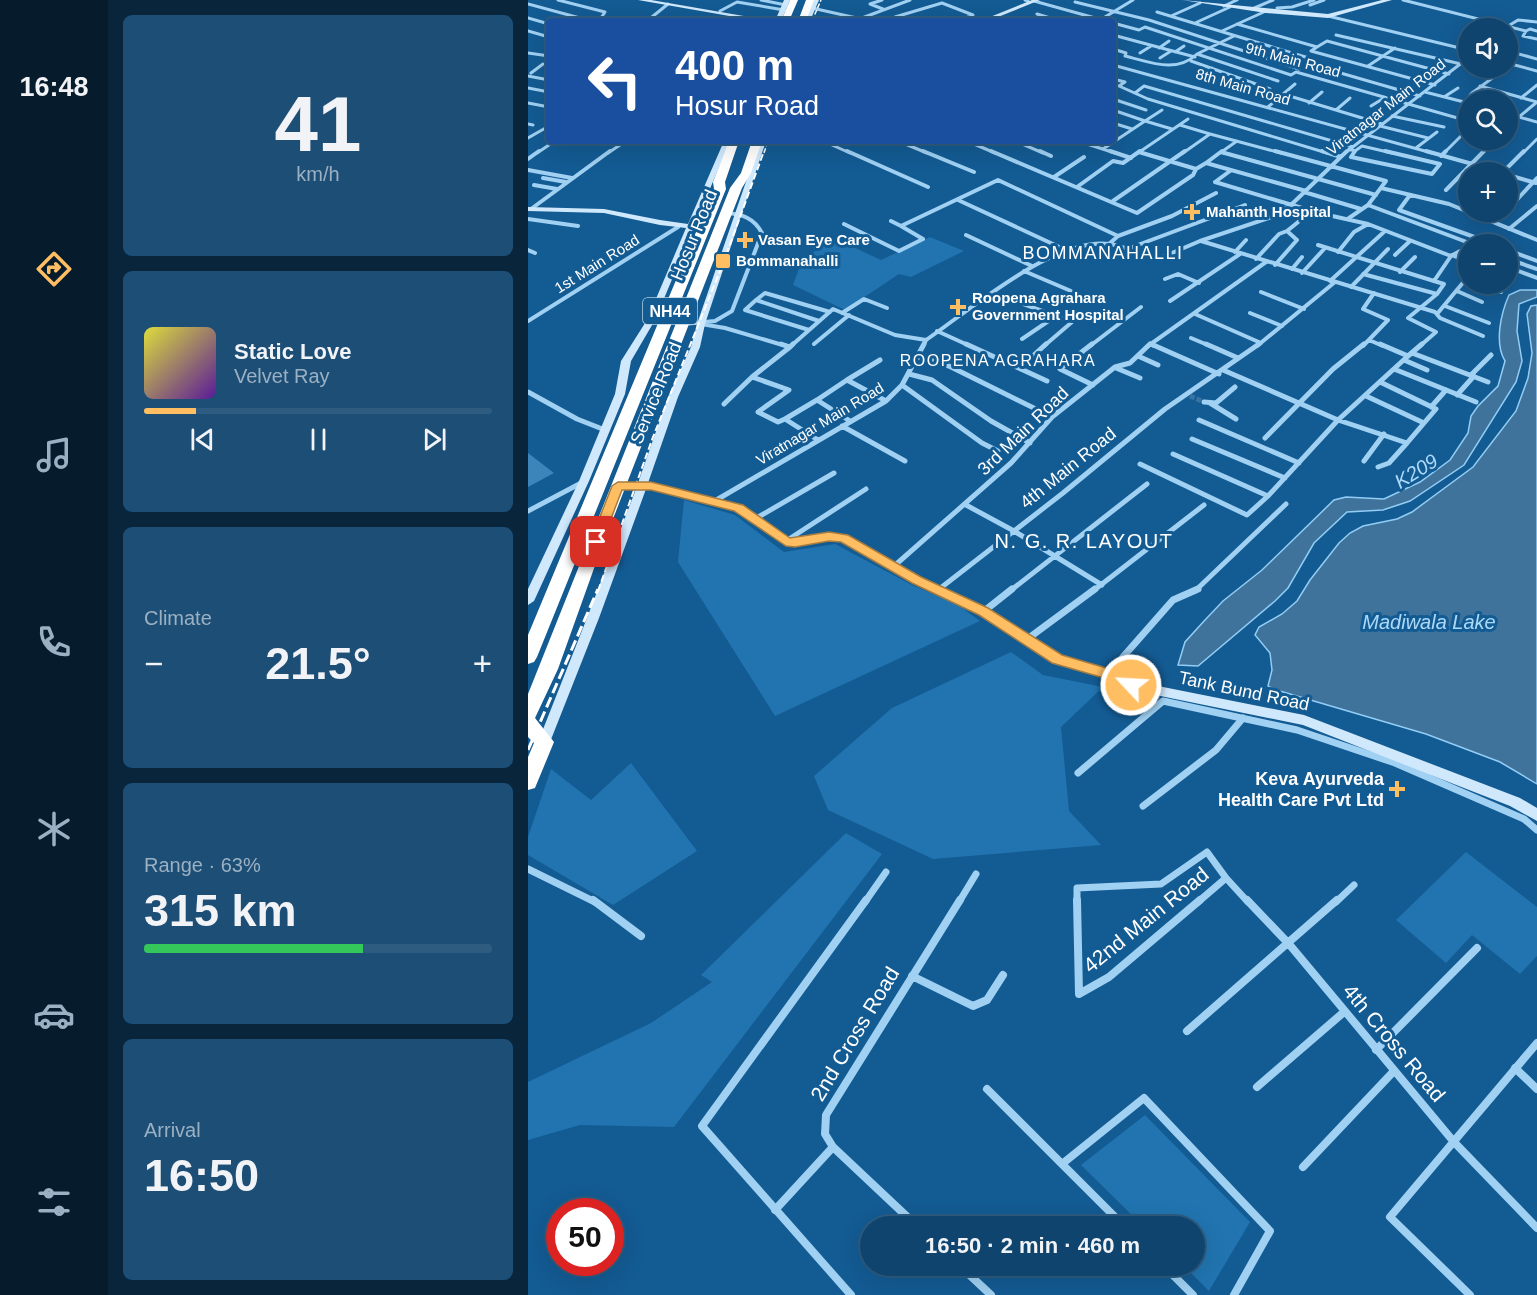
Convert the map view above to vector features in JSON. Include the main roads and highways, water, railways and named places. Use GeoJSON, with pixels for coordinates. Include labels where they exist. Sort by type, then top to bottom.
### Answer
{"type":"FeatureCollection","features":[{"type":"Feature","properties":{"kind":"highway"},"geometry":{"type":"LineString","coordinates":[[792,18],[800,0]]}},
{"type":"Feature","properties":{"kind":"highway"},"geometry":{"type":"LineString","coordinates":[[798,18],[805,0]]}},
{"type":"Feature","properties":{"kind":"highway"},"geometry":{"type":"LineString","coordinates":[[804,18],[811,4]]}},
{"type":"Feature","properties":{"kind":"highway","name":"Hosur Road"},"geometry":{"type":"LineString","coordinates":[[528,657],[613,432],[720,189],[719,182],[733,144]]}},
{"type":"Feature","properties":{"kind":"highway"},"geometry":{"type":"LineString","coordinates":[[720,189],[741,144]]}},
{"type":"Feature","properties":{"kind":"highway"},"geometry":{"type":"LineString","coordinates":[[736,188],[739,167],[749,144]]}},
{"type":"Feature","properties":{"kind":"highway","name":"Hosur Road"},"geometry":{"type":"LineString","coordinates":[[528,714],[549,669],[681,324],[732,213],[736,188],[746,173],[756,144]]}},
{"type":"Feature","properties":{"kind":"highway"},"geometry":{"type":"LineString","coordinates":[[528,723],[541,750],[528,782]]}},
{"type":"Feature","properties":{"kind":"water"},"geometry":{"type":"Polygon","coordinates":[[[1537,290],[1537,297],[1519,304],[1517,331],[1522,361],[1516,382],[1464,465],[1410,501],[1383,510],[1347,512],[1314,543],[1288,588],[1275,601],[1198,666],[1178,665],[1185,642],[1205,620],[1223,601],[1262,570],[1334,500],[1346,497],[1384,499],[1420,482],[1450,460],[1468,433],[1471,416],[1498,386],[1505,361],[1499,337],[1501,319],[1509,295],[1518,294],[1518,291],[1537,290]]]}},
{"type":"Feature","properties":{"kind":"water","name":"Madiwala Lake"},"geometry":{"type":"Polygon","coordinates":[[[1537,305],[1537,784],[1500,762],[1426,734],[1273,689],[1268,686],[1272,670],[1270,653],[1255,635],[1259,627],[1282,614],[1297,601],[1310,580],[1339,543],[1350,533],[1363,526],[1397,519],[1412,512],[1473,467],[1516,411],[1528,378],[1532,353],[1527,314],[1531,306],[1537,305]]]}},
{"type":"Feature","properties":{"kind":"tunnel"},"geometry":{"type":"LineString","coordinates":[[1190,396],[1204,402]]}},
{"type":"Feature","properties":{"kind":"railway"},"geometry":{"type":"LineString","coordinates":[[813,18],[821,0]]}},
{"type":"Feature","properties":{"kind":"railway"},"geometry":{"type":"LineString","coordinates":[[764,153],[767,144]]}},
{"type":"Feature","properties":{"kind":"railway"},"geometry":{"type":"LineString","coordinates":[[598,591],[653,437],[724,261],[764,151]]}},
{"type":"Feature","properties":{"kind":"railway"},"geometry":{"type":"LineString","coordinates":[[528,750],[598,589]]}},
{"type":"Feature","properties":{"kind":"place","name":"Mahanth Hospital"},"geometry":{"type":"Point","coordinates":[1192,212]}},
{"type":"Feature","properties":{"kind":"place","name":"Vasan Eye Care"},"geometry":{"type":"Point","coordinates":[745,240]}},
{"type":"Feature","properties":{"kind":"place","name":"Bommanahalli"},"geometry":{"type":"Point","coordinates":[723,261]}},
{"type":"Feature","properties":{"kind":"place","name":"Roopena Agrahara Government Hospital"},"geometry":{"type":"Point","coordinates":[958,307]}},
{"type":"Feature","properties":{"kind":"place","name":"Keva Ayurveda Health Care Pvt Ltd"},"geometry":{"type":"Point","coordinates":[1397,789]}},
{"type":"Feature","properties":{"kind":"district","name":"BOMMANAHALLI"},"geometry":{"type":"Point","coordinates":[1103,253]}},
{"type":"Feature","properties":{"kind":"district","name":"ROOPENA AGRAHARA"},"geometry":{"type":"Point","coordinates":[998,360]}},
{"type":"Feature","properties":{"kind":"district","name":"N. G. R. LAYOUT"},"geometry":{"type":"Point","coordinates":[1084,541]}},
{"type":"Feature","properties":{"kind":"water label","name":"K209"},"geometry":{"type":"Point","coordinates":[1416,471]}}]}
